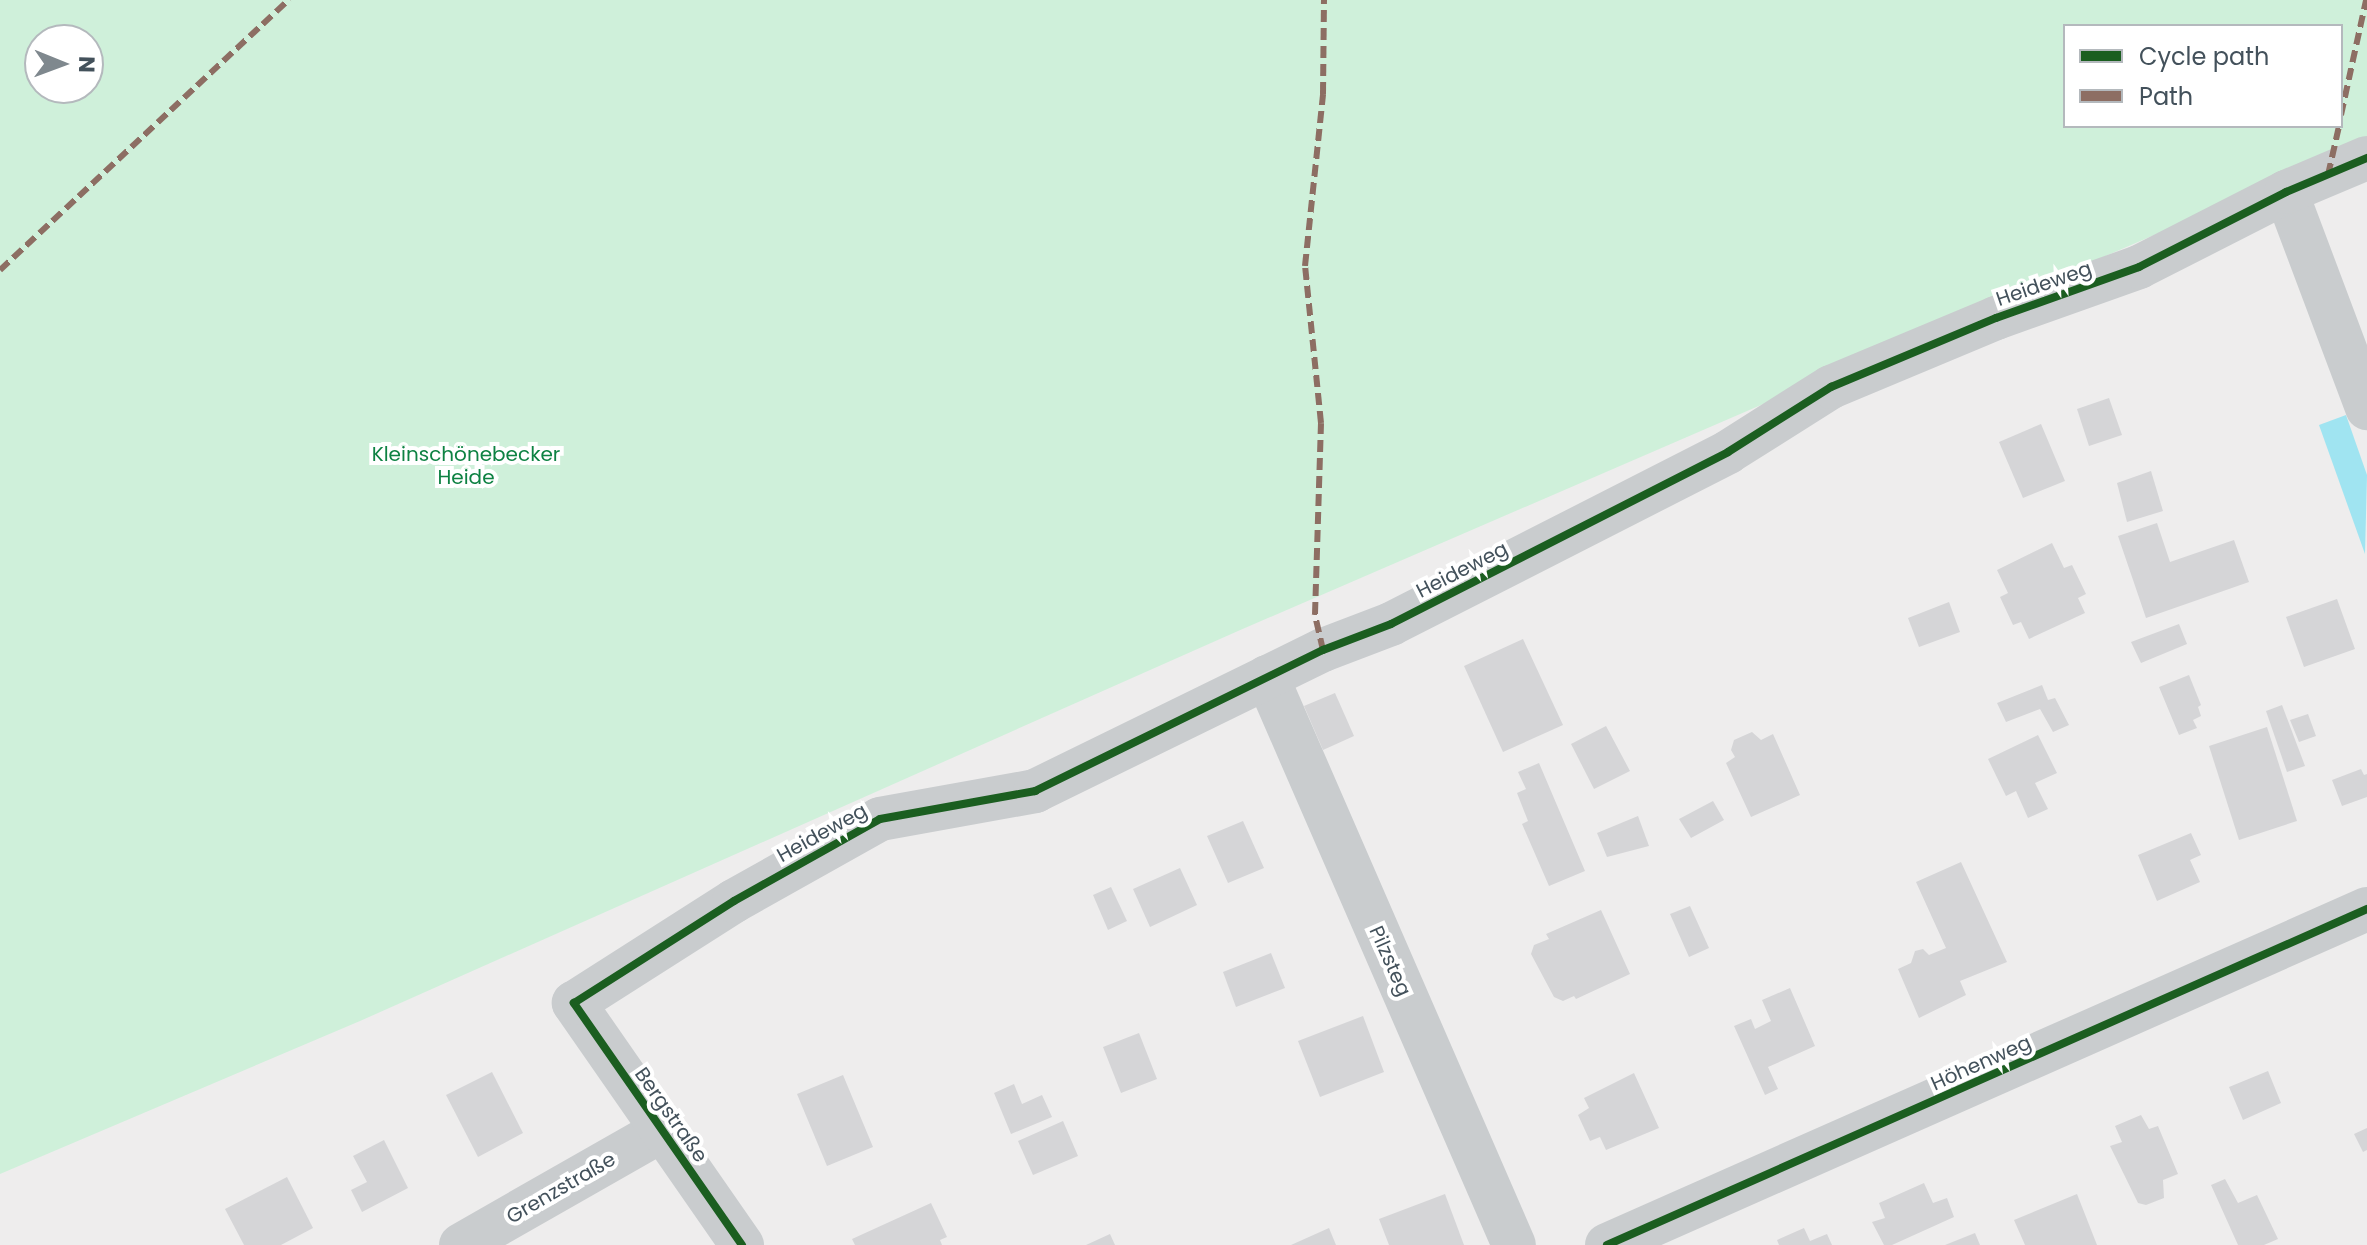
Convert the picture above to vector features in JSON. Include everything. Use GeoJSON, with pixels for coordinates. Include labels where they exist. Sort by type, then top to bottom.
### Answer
{"type":"FeatureCollection","features":[{"type":"Feature","properties":{"kind":"street","name":"Heideweg"},"geometry":{"type":"LineString","coordinates":[[574,1003],[734,901],[880,819],[1035,791],[1323,650],[1391,624],[1728,452],[1831,387],[1996,318],[2139,267],[2286,192],[2367,158]]}},
{"type":"Feature","properties":{"kind":"street"},"geometry":{"type":"LineString","coordinates":[[2286,192],[2367,408]]}},
{"type":"Feature","properties":{"kind":"street","name":"Pilzsteg"},"geometry":{"type":"LineString","coordinates":[[1267,677],[1514,1245]]}},
{"type":"Feature","properties":{"kind":"street","name":"Höhenweg"},"geometry":{"type":"LineString","coordinates":[[1607,1245],[2367,909]]}},
{"type":"Feature","properties":{"kind":"street","name":"Bergstraße"},"geometry":{"type":"LineString","coordinates":[[574,1003],[742,1245]]}},
{"type":"Feature","properties":{"kind":"street","name":"Grenzstraße"},"geometry":{"type":"LineString","coordinates":[[461,1245],[661,1131]]}},
{"type":"Feature","properties":{"kind":"green space","name":"Kleinschönebecker Heide"},"geometry":{"type":"Polygon","coordinates":[[[0,0],[2367,0],[2367,143],[1238,631],[360,1021],[0,1174],[0,0]]]}},
{"type":"Feature","properties":{"kind":"water"},"geometry":{"type":"Polygon","coordinates":[[[2346,415],[2367,475],[2365,554],[2319,425],[2346,415]]]}},
{"type":"Feature","properties":{"kind":"building"},"geometry":{"type":"Polygon","coordinates":[[[2109,398],[2122,435],[2089,446],[2077,409],[2109,398]]]}},
{"type":"Feature","properties":{"kind":"building"},"geometry":{"type":"Polygon","coordinates":[[[2041,424],[2065,481],[2023,498],[1999,442],[2041,424]]]}},
{"type":"Feature","properties":{"kind":"building"},"geometry":{"type":"Polygon","coordinates":[[[2151,471],[2163,511],[2127,522],[2117,483],[2151,471]]]}},
{"type":"Feature","properties":{"kind":"building"},"geometry":{"type":"Polygon","coordinates":[[[2157,523],[2170,562],[2234,540],[2249,582],[2146,618],[2118,536],[2157,523]]]}},
{"type":"Feature","properties":{"kind":"building"},"geometry":{"type":"Polygon","coordinates":[[[2052,543],[2064,568],[2072,565],[2086,594],[2078,598],[2085,613],[2029,639],[2021,622],[2013,625],[2000,597],[2008,593],[1997,570],[2052,543]]]}},
{"type":"Feature","properties":{"kind":"building"},"geometry":{"type":"Polygon","coordinates":[[[2337,599],[2355,649],[2304,667],[2286,617],[2337,599]]]}},
{"type":"Feature","properties":{"kind":"building"},"geometry":{"type":"Polygon","coordinates":[[[1949,602],[1960,632],[1919,647],[1908,618],[1949,602]]]}},
{"type":"Feature","properties":{"kind":"building"},"geometry":{"type":"Polygon","coordinates":[[[2179,624],[2187,644],[2141,663],[2131,642],[2179,624]]]}},
{"type":"Feature","properties":{"kind":"building"},"geometry":{"type":"Polygon","coordinates":[[[1523,639],[1563,725],[1503,752],[1464,666],[1523,639]]]}},
{"type":"Feature","properties":{"kind":"building"},"geometry":{"type":"Polygon","coordinates":[[[2189,675],[2201,705],[2198,707],[2201,716],[2193,720],[2197,728],[2179,735],[2159,687],[2189,675]]]}},
{"type":"Feature","properties":{"kind":"building"},"geometry":{"type":"Polygon","coordinates":[[[2042,685],[2048,700],[2055,698],[2069,725],[2053,732],[2040,709],[2006,722],[1997,703],[2042,685]]]}},
{"type":"Feature","properties":{"kind":"building"},"geometry":{"type":"Polygon","coordinates":[[[1335,693],[1354,736],[1323,750],[1304,706],[1335,693]]]}},
{"type":"Feature","properties":{"kind":"building"},"geometry":{"type":"Polygon","coordinates":[[[2282,705],[2305,766],[2287,772],[2266,711],[2282,705]]]}},
{"type":"Feature","properties":{"kind":"building"},"geometry":{"type":"Polygon","coordinates":[[[2308,714],[2316,736],[2299,742],[2290,720],[2308,714]]]}},
{"type":"Feature","properties":{"kind":"building"},"geometry":{"type":"Polygon","coordinates":[[[1606,726],[1630,771],[1594,789],[1571,744],[1606,726]]]}},
{"type":"Feature","properties":{"kind":"building"},"geometry":{"type":"Polygon","coordinates":[[[2267,727],[2297,821],[2239,840],[2209,746],[2267,727]]]}},
{"type":"Feature","properties":{"kind":"building"},"geometry":{"type":"Polygon","coordinates":[[[1752,732],[1761,740],[1773,734],[1800,795],[1751,817],[1726,763],[1735,757],[1731,750],[1734,740],[1752,732]]]}},
{"type":"Feature","properties":{"kind":"building"},"geometry":{"type":"Polygon","coordinates":[[[2038,735],[2057,773],[2035,783],[2048,809],[2028,818],[2016,791],[2006,796],[1988,759],[2038,735]]]}},
{"type":"Feature","properties":{"kind":"building"},"geometry":{"type":"Polygon","coordinates":[[[1539,763],[1585,871],[1549,886],[1522,824],[1528,821],[1517,793],[1526,789],[1518,772],[1539,763]]]}},
{"type":"Feature","properties":{"kind":"building"},"geometry":{"type":"Polygon","coordinates":[[[2361,769],[2364,775],[2367,774],[2367,797],[2342,806],[2332,780],[2361,769]]]}},
{"type":"Feature","properties":{"kind":"building"},"geometry":{"type":"Polygon","coordinates":[[[1713,801],[1724,820],[1691,838],[1679,819],[1713,801]]]}},
{"type":"Feature","properties":{"kind":"building"},"geometry":{"type":"Polygon","coordinates":[[[1638,816],[1649,846],[1607,857],[1597,833],[1638,816]]]}},
{"type":"Feature","properties":{"kind":"building"},"geometry":{"type":"Polygon","coordinates":[[[1243,821],[1264,868],[1228,883],[1207,836],[1243,821]]]}},
{"type":"Feature","properties":{"kind":"building"},"geometry":{"type":"Polygon","coordinates":[[[2191,833],[2201,855],[2190,860],[2200,882],[2157,901],[2138,855],[2191,833]]]}},
{"type":"Feature","properties":{"kind":"building"},"geometry":{"type":"Polygon","coordinates":[[[1961,862],[2007,962],[1960,981],[1966,995],[1919,1018],[1898,969],[1911,963],[1915,951],[1923,949],[1929,955],[1946,948],[1916,882],[1961,862]]]}},
{"type":"Feature","properties":{"kind":"building"},"geometry":{"type":"Polygon","coordinates":[[[1180,868],[1197,905],[1150,927],[1133,889],[1180,868]]]}},
{"type":"Feature","properties":{"kind":"building"},"geometry":{"type":"Polygon","coordinates":[[[1111,887],[1127,921],[1108,930],[1093,895],[1111,887]]]}},
{"type":"Feature","properties":{"kind":"building"},"geometry":{"type":"Polygon","coordinates":[[[1690,906],[1709,948],[1689,957],[1670,914],[1690,906]]]}},
{"type":"Feature","properties":{"kind":"building"},"geometry":{"type":"Polygon","coordinates":[[[1601,910],[1630,974],[1576,999],[1574,996],[1563,1001],[1554,997],[1531,954],[1534,945],[1549,939],[1546,934],[1601,910]]]}},
{"type":"Feature","properties":{"kind":"building"},"geometry":{"type":"Polygon","coordinates":[[[1271,953],[1285,988],[1236,1007],[1223,972],[1271,953]]]}},
{"type":"Feature","properties":{"kind":"building"},"geometry":{"type":"Polygon","coordinates":[[[1790,988],[1815,1046],[1768,1067],[1778,1089],[1765,1095],[1734,1026],[1751,1019],[1755,1029],[1771,1021],[1762,1000],[1790,988]]]}},
{"type":"Feature","properties":{"kind":"building"},"geometry":{"type":"Polygon","coordinates":[[[1363,1016],[1384,1072],[1320,1097],[1298,1041],[1363,1016]]]}},
{"type":"Feature","properties":{"kind":"building"},"geometry":{"type":"Polygon","coordinates":[[[1139,1033],[1157,1079],[1121,1093],[1103,1047],[1139,1033]]]}},
{"type":"Feature","properties":{"kind":"building"},"geometry":{"type":"Polygon","coordinates":[[[2268,1071],[2281,1103],[2243,1120],[2229,1087],[2268,1071]]]}},
{"type":"Feature","properties":{"kind":"building"},"geometry":{"type":"Polygon","coordinates":[[[492,1072],[523,1133],[478,1157],[446,1095],[492,1072]]]}},
{"type":"Feature","properties":{"kind":"building"},"geometry":{"type":"Polygon","coordinates":[[[1634,1073],[1659,1128],[1606,1150],[1600,1137],[1590,1141],[1578,1115],[1589,1108],[1584,1098],[1634,1073]]]}},
{"type":"Feature","properties":{"kind":"building"},"geometry":{"type":"Polygon","coordinates":[[[843,1075],[873,1147],[827,1166],[797,1094],[843,1075]]]}},
{"type":"Feature","properties":{"kind":"building"},"geometry":{"type":"Polygon","coordinates":[[[1014,1084],[1022,1104],[1042,1095],[1052,1117],[1011,1134],[994,1093],[1014,1084]]]}},
{"type":"Feature","properties":{"kind":"building"},"geometry":{"type":"Polygon","coordinates":[[[2141,1115],[2149,1129],[2158,1126],[2178,1174],[2163,1180],[2164,1198],[2146,1205],[2138,1203],[2110,1146],[2122,1142],[2115,1126],[2141,1115]]]}},
{"type":"Feature","properties":{"kind":"building"},"geometry":{"type":"Polygon","coordinates":[[[1063,1121],[1078,1156],[1033,1175],[1018,1141],[1063,1121]]]}},
{"type":"Feature","properties":{"kind":"building"},"geometry":{"type":"Polygon","coordinates":[[[2367,1128],[2367,1150],[2363,1152],[2354,1134],[2367,1128]]]}},
{"type":"Feature","properties":{"kind":"building"},"geometry":{"type":"Polygon","coordinates":[[[384,1140],[408,1188],[362,1212],[351,1190],[367,1182],[353,1156],[384,1140]]]}},
{"type":"Feature","properties":{"kind":"building"},"geometry":{"type":"Polygon","coordinates":[[[287,1177],[313,1228],[281,1245],[244,1245],[225,1209],[287,1177]]]}},
{"type":"Feature","properties":{"kind":"building"},"geometry":{"type":"Polygon","coordinates":[[[2225,1179],[2238,1203],[2257,1195],[2278,1239],[2264,1245],[2238,1245],[2211,1185],[2225,1179]]]}},
{"type":"Feature","properties":{"kind":"building"},"geometry":{"type":"Polygon","coordinates":[[[1924,1183],[1933,1203],[1947,1198],[1954,1217],[1892,1245],[1884,1245],[1872,1222],[1885,1218],[1879,1203],[1924,1183]]]}},
{"type":"Feature","properties":{"kind":"building"},"geometry":{"type":"Polygon","coordinates":[[[1445,1194],[1464,1245],[1389,1245],[1379,1219],[1445,1194]]]}},
{"type":"Feature","properties":{"kind":"building"},"geometry":{"type":"Polygon","coordinates":[[[2077,1194],[2097,1245],[2025,1245],[2014,1220],[2077,1194]]]}},
{"type":"Feature","properties":{"kind":"building"},"geometry":{"type":"Polygon","coordinates":[[[931,1203],[947,1237],[940,1240],[942,1245],[855,1245],[852,1239],[931,1203]]]}},
{"type":"Feature","properties":{"kind":"building"},"geometry":{"type":"Polygon","coordinates":[[[1329,1228],[1336,1245],[1291,1245],[1329,1228]]]}},
{"type":"Feature","properties":{"kind":"building"},"geometry":{"type":"Polygon","coordinates":[[[1804,1228],[1810,1241],[1827,1234],[1832,1245],[1779,1245],[1777,1240],[1804,1228]]]}},
{"type":"Feature","properties":{"kind":"building"},"geometry":{"type":"Polygon","coordinates":[[[1975,1233],[1980,1245],[1945,1245],[1975,1233]]]}},
{"type":"Feature","properties":{"kind":"building"},"geometry":{"type":"Polygon","coordinates":[[[1110,1234],[1115,1245],[1086,1245],[1110,1234]]]}},
{"type":"Feature","properties":{"kind":"marked path"},"geometry":{"type":"LineString","coordinates":[[0,270],[289,0]]}},
{"type":"Feature","properties":{"kind":"marked path"},"geometry":{"type":"LineString","coordinates":[[1323,650],[1315,614],[1321,423],[1305,266],[1323,94],[1324,0]]}},
{"type":"Feature","properties":{"kind":"marked path"},"geometry":{"type":"LineString","coordinates":[[2343,106],[2366,0]]}},
{"type":"Feature","properties":{"kind":"marked path"},"geometry":{"type":"LineString","coordinates":[[2328,175],[2339,128]]}},
{"type":"Feature","properties":{"kind":"cycle path"},"geometry":{"type":"LineString","coordinates":[[742,1245],[574,1003],[734,901],[880,819],[1035,791],[1323,650],[1391,624],[1728,452],[1831,387],[1996,318],[2139,267],[2286,192],[2367,158]]}},
{"type":"Feature","properties":{"kind":"cycle path"},"geometry":{"type":"LineString","coordinates":[[1607,1245],[2367,909]]}}]}
